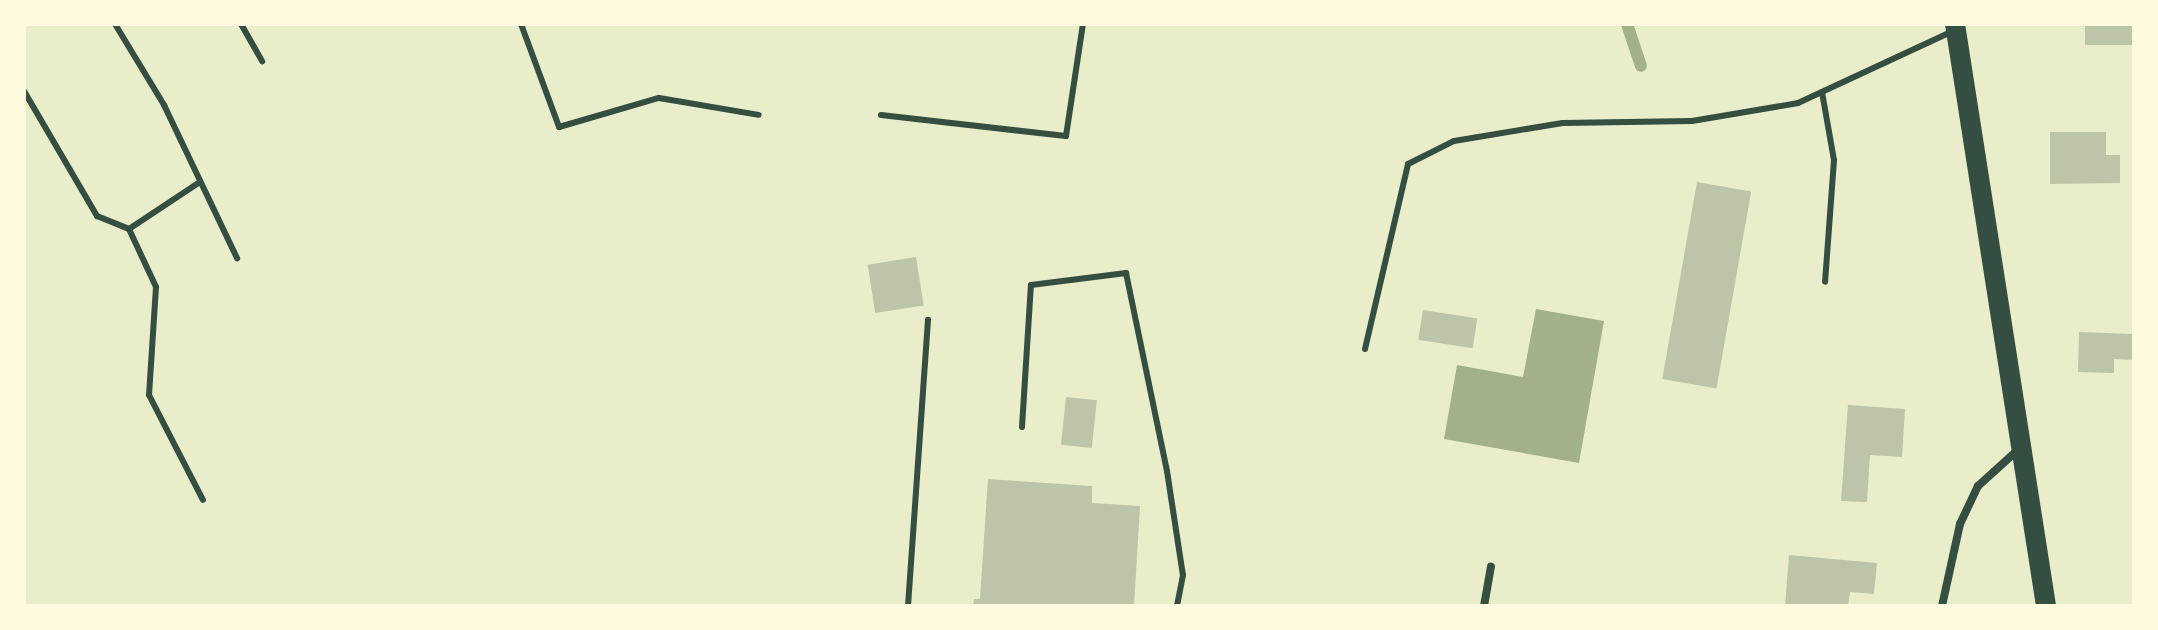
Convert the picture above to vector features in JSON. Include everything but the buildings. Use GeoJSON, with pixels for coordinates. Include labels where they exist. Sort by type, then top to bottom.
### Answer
{"type":"FeatureCollection","features":[{"type":"Feature","properties":{"kind":"main road"},"geometry":{"type":"LineString","coordinates":[[1956,27],[2046,606]]}},
{"type":"Feature","properties":{"kind":"street"},"geometry":{"type":"LineString","coordinates":[[1942,606],[1960,524],[1978,486],[2021,448]]}},
{"type":"Feature","properties":{"kind":"street"},"geometry":{"type":"LineString","coordinates":[[1484,606],[1491,567]]}},
{"type":"Feature","properties":{"kind":"lane"},"geometry":{"type":"LineString","coordinates":[[115,24],[164,105],[237,258]]}},
{"type":"Feature","properties":{"kind":"lane"},"geometry":{"type":"LineString","coordinates":[[241,24],[262,61]]}},
{"type":"Feature","properties":{"kind":"lane"},"geometry":{"type":"LineString","coordinates":[[521,24],[559,127],[659,98],[759,115]]}},
{"type":"Feature","properties":{"kind":"lane"},"geometry":{"type":"LineString","coordinates":[[881,115],[1066,136],[1083,24]]}},
{"type":"Feature","properties":{"kind":"lane"},"geometry":{"type":"LineString","coordinates":[[1365,349],[1408,164],[1470,139],[1563,123],[1692,121],[1798,103],[1956,27]]}},
{"type":"Feature","properties":{"kind":"lane"},"geometry":{"type":"LineString","coordinates":[[24,91],[97,216],[129,229],[156,287],[149,395],[203,500]]}},
{"type":"Feature","properties":{"kind":"lane"},"geometry":{"type":"LineString","coordinates":[[1822,92],[1834,160],[1825,282]]}},
{"type":"Feature","properties":{"kind":"lane"},"geometry":{"type":"LineString","coordinates":[[129,229],[200,182]]}},
{"type":"Feature","properties":{"kind":"lane"},"geometry":{"type":"LineString","coordinates":[[1022,427],[1031,285],[1126,273],[1167,471],[1183,575],[1177,606]]}},
{"type":"Feature","properties":{"kind":"lane"},"geometry":{"type":"LineString","coordinates":[[908,606],[928,320]]}},
{"type":"Feature","properties":{"kind":"shaded area"},"geometry":{"type":"Polygon","coordinates":[[[1536,309],[1604,321],[1579,463],[1444,439],[1457,365],[1523,377],[1536,309]]]}},
{"type":"Feature","properties":{"kind":"waterway"},"geometry":{"type":"LineString","coordinates":[[1627,24],[1641,66]]}}]}
